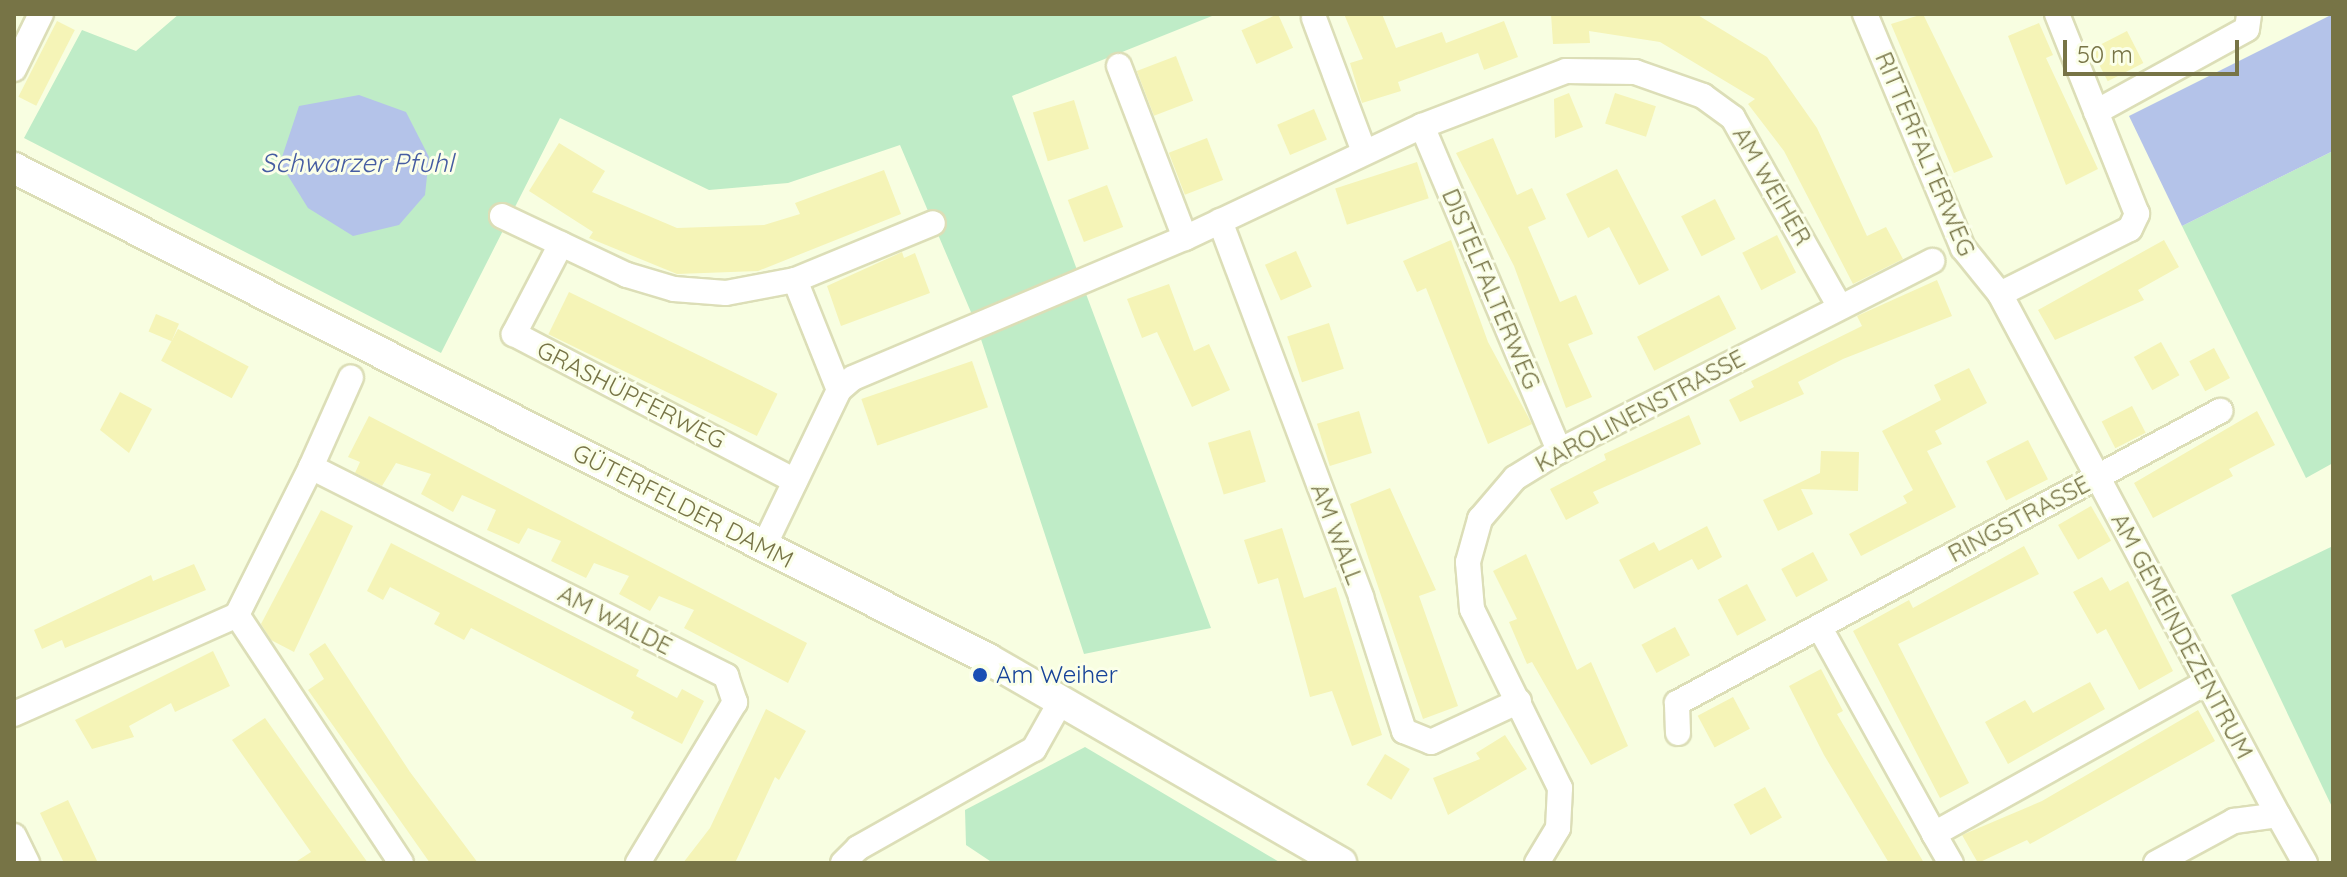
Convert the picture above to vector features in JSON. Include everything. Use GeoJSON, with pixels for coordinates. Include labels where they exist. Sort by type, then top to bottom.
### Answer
{"type":"FeatureCollection","features":[{"type":"Feature","properties":{"kind":"street"},"geometry":{"type":"LineString","coordinates":[[14,69],[41,14]]}},
{"type":"Feature","properties":{"kind":"street","name":"RITTERFALTERWEG"},"geometry":{"type":"LineString","coordinates":[[1865,14],[1963,248],[2000,294],[2092,467]]}},
{"type":"Feature","properties":{"kind":"street"},"geometry":{"type":"LineString","coordinates":[[2000,294],[2130,229],[2137,214],[2057,14]]}},
{"type":"Feature","properties":{"kind":"street"},"geometry":{"type":"LineString","coordinates":[[2096,112],[2247,29],[2249,14]]}},
{"type":"Feature","properties":{"kind":"street"},"geometry":{"type":"LineString","coordinates":[[1314,18],[1364,152]]}},
{"type":"Feature","properties":{"kind":"street"},"geometry":{"type":"LineString","coordinates":[[1119,66],[1185,238]]}},
{"type":"Feature","properties":{"kind":"street","name":"AM WEIHER"},"geometry":{"type":"LineString","coordinates":[[839,390],[976,324],[1185,238],[1422,126],[1536,80],[1599,67],[1635,72],[1703,96],[1733,118],[1760,156],[1840,307]]}},
{"type":"Feature","properties":{"kind":"street","name":"DISTELFALTERWEG"},"geometry":{"type":"LineString","coordinates":[[1422,126],[1559,451]]}},
{"type":"Feature","properties":{"kind":"street","name":"GÜTERFELDER DAMM"},"geometry":{"type":"LineString","coordinates":[[14,168],[1061,701],[1341,863]]}},
{"type":"Feature","properties":{"kind":"street"},"geometry":{"type":"LineString","coordinates":[[502,216],[561,244],[674,289],[726,293],[795,280],[933,223]]}},
{"type":"Feature","properties":{"kind":"street","name":"AM WALL"},"geometry":{"type":"LineString","coordinates":[[1220,221],[1361,597],[1404,731],[1431,742],[1519,701]]}},
{"type":"Feature","properties":{"kind":"street","name":"GRASHÜPFERWEG"},"geometry":{"type":"LineString","coordinates":[[561,244],[514,334],[795,481]]}},
{"type":"Feature","properties":{"kind":"street","name":"KAROLINENSTRASSE"},"geometry":{"type":"LineString","coordinates":[[1537,863],[1558,828],[1560,788],[1472,609],[1468,562],[1480,519],[1515,478],[1559,451],[1932,261]]}},
{"type":"Feature","properties":{"kind":"street"},"geometry":{"type":"LineString","coordinates":[[763,548],[839,390],[795,280]]}},
{"type":"Feature","properties":{"kind":"street"},"geometry":{"type":"LineString","coordinates":[[14,714],[237,615],[311,467],[351,377]]}},
{"type":"Feature","properties":{"kind":"street","name":"RINGSTRASSE"},"geometry":{"type":"LineString","coordinates":[[1678,733],[1677,703],[1820,628],[2092,467],[2220,411]]}},
{"type":"Feature","properties":{"kind":"street","name":"AM WALDE"},"geometry":{"type":"LineString","coordinates":[[311,467],[726,676],[735,702],[638,863]]}},
{"type":"Feature","properties":{"kind":"street","name":"AM GEMEINDEZENTRUM"},"geometry":{"type":"LineString","coordinates":[[2092,467],[2305,863]]}},
{"type":"Feature","properties":{"kind":"street"},"geometry":{"type":"LineString","coordinates":[[237,615],[401,863]]}},
{"type":"Feature","properties":{"kind":"street"},"geometry":{"type":"LineString","coordinates":[[1820,628],[1951,863]]}},
{"type":"Feature","properties":{"kind":"street"},"geometry":{"type":"LineString","coordinates":[[1934,834],[2207,682]]}},
{"type":"Feature","properties":{"kind":"street"},"geometry":{"type":"LineString","coordinates":[[843,863],[858,848],[1034,749],[1061,701]]}},
{"type":"Feature","properties":{"kind":"street"},"geometry":{"type":"LineString","coordinates":[[2156,863],[2234,821],[2278,815]]}},
{"type":"Feature","properties":{"kind":"street"},"geometry":{"type":"LineString","coordinates":[[14,836],[27,863]]}},
{"type":"Feature","properties":{"kind":"green space"},"geometry":{"type":"Polygon","coordinates":[[[179,14],[1217,14],[1012,96],[1211,628],[1084,654],[976,324],[900,145],[788,183],[709,190],[560,118],[441,353],[24,138],[82,30],[136,51],[179,14]]]}},
{"type":"Feature","properties":{"kind":"green space"},"geometry":{"type":"Polygon","coordinates":[[[2333,151],[2333,463],[2306,478],[2182,226],[2333,151]]]}},
{"type":"Feature","properties":{"kind":"green space"},"geometry":{"type":"Polygon","coordinates":[[[2333,546],[2333,809],[2231,595],[2333,546]]]}},
{"type":"Feature","properties":{"kind":"green space"},"geometry":{"type":"Polygon","coordinates":[[[1085,747],[1281,863],[993,863],[966,845],[965,810],[1085,747]]]}},
{"type":"Feature","properties":{"kind":"water"},"geometry":{"type":"Polygon","coordinates":[[[2333,14],[2333,151],[2182,226],[2129,116],[2333,14]]]}},
{"type":"Feature","properties":{"kind":"water","name":"Schwarzer Pfuhl"},"geometry":{"type":"Polygon","coordinates":[[[359,95],[406,112],[429,157],[425,195],[399,225],[353,236],[308,208],[280,163],[299,106],[359,95]]]}},
{"type":"Feature","properties":{"kind":"building"},"geometry":{"type":"Polygon","coordinates":[[[1278,14],[1293,48],[1257,64],[1241,30],[1278,14]]]}},
{"type":"Feature","properties":{"kind":"building"},"geometry":{"type":"Polygon","coordinates":[[[1344,14],[1382,14],[1396,48],[1442,32],[1446,43],[1504,21],[1518,57],[1484,70],[1478,53],[1398,82],[1401,91],[1362,103],[1350,63],[1363,59],[1344,14]]]}},
{"type":"Feature","properties":{"kind":"building"},"geometry":{"type":"Polygon","coordinates":[[[1551,14],[1696,14],[1767,57],[1817,128],[1867,236],[1886,227],[1903,259],[1853,284],[1784,151],[1748,104],[1755,99],[1660,42],[1589,31],[1590,43],[1553,44],[1551,14]]]}},
{"type":"Feature","properties":{"kind":"building"},"geometry":{"type":"Polygon","coordinates":[[[1923,14],[1993,157],[1954,173],[1891,24],[1923,14]]]}},
{"type":"Feature","properties":{"kind":"building"},"geometry":{"type":"Polygon","coordinates":[[[57,21],[75,30],[36,106],[18,97],[57,21]]]}},
{"type":"Feature","properties":{"kind":"building"},"geometry":{"type":"Polygon","coordinates":[[[2039,23],[2053,55],[2046,58],[2098,169],[2066,185],[2008,36],[2039,23]]]}},
{"type":"Feature","properties":{"kind":"building"},"geometry":{"type":"Polygon","coordinates":[[[2127,31],[2143,63],[2108,81],[2091,49],[2127,31]]]}},
{"type":"Feature","properties":{"kind":"building"},"geometry":{"type":"Polygon","coordinates":[[[1176,56],[1193,101],[1154,116],[1137,71],[1176,56]]]}},
{"type":"Feature","properties":{"kind":"building"},"geometry":{"type":"Polygon","coordinates":[[[1569,93],[1583,127],[1555,138],[1554,99],[1569,93]]]}},
{"type":"Feature","properties":{"kind":"building"},"geometry":{"type":"Polygon","coordinates":[[[1615,93],[1656,106],[1646,137],[1605,123],[1615,93]]]}},
{"type":"Feature","properties":{"kind":"building"},"geometry":{"type":"Polygon","coordinates":[[[1074,100],[1089,149],[1048,161],[1033,113],[1074,100]]]}},
{"type":"Feature","properties":{"kind":"building"},"geometry":{"type":"Polygon","coordinates":[[[1314,109],[1327,139],[1290,155],[1277,125],[1314,109]]]}},
{"type":"Feature","properties":{"kind":"building"},"geometry":{"type":"Polygon","coordinates":[[[1207,138],[1223,180],[1185,195],[1169,153],[1207,138]]]}},
{"type":"Feature","properties":{"kind":"building"},"geometry":{"type":"Polygon","coordinates":[[[1493,138],[1517,195],[1532,188],[1546,219],[1528,227],[1560,302],[1576,295],[1593,334],[1568,344],[1592,397],[1566,408],[1514,266],[1456,153],[1493,138]]]}},
{"type":"Feature","properties":{"kind":"building"},"geometry":{"type":"Polygon","coordinates":[[[559,143],[605,171],[592,192],[677,228],[764,225],[800,214],[795,203],[884,170],[901,214],[758,271],[677,274],[589,238],[593,232],[529,191],[559,143]]]}},
{"type":"Feature","properties":{"kind":"building"},"geometry":{"type":"Polygon","coordinates":[[[1417,162],[1429,198],[1347,225],[1335,189],[1417,162]]]}},
{"type":"Feature","properties":{"kind":"building"},"geometry":{"type":"Polygon","coordinates":[[[1617,169],[1669,270],[1639,285],[1609,227],[1588,238],[1566,194],[1617,169]]]}},
{"type":"Feature","properties":{"kind":"building"},"geometry":{"type":"Polygon","coordinates":[[[1107,185],[1123,227],[1084,242],[1068,200],[1107,185]]]}},
{"type":"Feature","properties":{"kind":"building"},"geometry":{"type":"Polygon","coordinates":[[[1715,199],[1735,239],[1702,256],[1681,216],[1715,199]]]}},
{"type":"Feature","properties":{"kind":"building"},"geometry":{"type":"Polygon","coordinates":[[[1777,235],[1796,272],[1761,290],[1742,253],[1777,235]]]}},
{"type":"Feature","properties":{"kind":"building"},"geometry":{"type":"Polygon","coordinates":[[[1451,240],[1488,342],[1532,424],[1488,444],[1426,288],[1417,292],[1403,261],[1451,240]]]}},
{"type":"Feature","properties":{"kind":"building"},"geometry":{"type":"Polygon","coordinates":[[[2164,240],[2179,267],[2138,290],[2144,300],[2055,340],[2038,310],[2164,240]]]}},
{"type":"Feature","properties":{"kind":"building"},"geometry":{"type":"Polygon","coordinates":[[[1296,251],[1312,287],[1281,300],[1265,265],[1296,251]]]}},
{"type":"Feature","properties":{"kind":"building"},"geometry":{"type":"Polygon","coordinates":[[[902,252],[904,258],[915,253],[930,293],[841,326],[827,286],[902,252]]]}},
{"type":"Feature","properties":{"kind":"building"},"geometry":{"type":"Polygon","coordinates":[[[1937,280],[1952,316],[1843,359],[1798,382],[1804,394],[1740,422],[1729,400],[1754,387],[1751,381],[1862,326],[1857,316],[1937,280]]]}},
{"type":"Feature","properties":{"kind":"building"},"geometry":{"type":"Polygon","coordinates":[[[1169,284],[1194,351],[1209,344],[1230,390],[1192,407],[1157,332],[1142,338],[1127,299],[1169,284]]]}},
{"type":"Feature","properties":{"kind":"building"},"geometry":{"type":"Polygon","coordinates":[[[569,292],[778,394],[757,436],[548,334],[569,292]]]}},
{"type":"Feature","properties":{"kind":"building"},"geometry":{"type":"Polygon","coordinates":[[[1719,295],[1736,329],[1654,371],[1637,337],[1719,295]]]}},
{"type":"Feature","properties":{"kind":"building"},"geometry":{"type":"Polygon","coordinates":[[[156,314],[179,324],[172,341],[149,331],[156,314]]]}},
{"type":"Feature","properties":{"kind":"building"},"geometry":{"type":"Polygon","coordinates":[[[1329,323],[1344,369],[1302,382],[1287,337],[1329,323]]]}},
{"type":"Feature","properties":{"kind":"building"},"geometry":{"type":"Polygon","coordinates":[[[178,329],[249,367],[232,398],[161,361],[178,329]]]}},
{"type":"Feature","properties":{"kind":"building"},"geometry":{"type":"Polygon","coordinates":[[[2161,342],[2179,375],[2152,390],[2134,357],[2161,342]]]}},
{"type":"Feature","properties":{"kind":"building"},"geometry":{"type":"Polygon","coordinates":[[[2214,348],[2230,378],[2205,391],[2189,361],[2214,348]]]}},
{"type":"Feature","properties":{"kind":"building"},"geometry":{"type":"Polygon","coordinates":[[[972,361],[988,407],[877,445],[861,399],[972,361]]]}},
{"type":"Feature","properties":{"kind":"building"},"geometry":{"type":"Polygon","coordinates":[[[1969,368],[1987,403],[1935,431],[1942,444],[1927,451],[1956,507],[1861,556],[1849,534],[1907,503],[1903,496],[1913,490],[1882,431],[1941,400],[1934,385],[1969,368]]]}},
{"type":"Feature","properties":{"kind":"building"},"geometry":{"type":"Polygon","coordinates":[[[120,392],[152,409],[129,453],[100,430],[120,392]]]}},
{"type":"Feature","properties":{"kind":"building"},"geometry":{"type":"Polygon","coordinates":[[[2132,406],[2146,433],[2115,448],[2102,421],[2132,406]]]}},
{"type":"Feature","properties":{"kind":"building"},"geometry":{"type":"Polygon","coordinates":[[[1359,411],[1372,453],[1330,466],[1317,424],[1359,411]]]}},
{"type":"Feature","properties":{"kind":"building"},"geometry":{"type":"Polygon","coordinates":[[[2257,411],[2275,445],[2229,469],[2233,476],[2153,518],[2134,483],[2257,411]]]}},
{"type":"Feature","properties":{"kind":"building"},"geometry":{"type":"Polygon","coordinates":[[[1689,415],[1701,444],[1593,492],[1599,503],[1566,520],[1550,489],[1606,460],[1604,454],[1689,415]]]}},
{"type":"Feature","properties":{"kind":"building"},"geometry":{"type":"Polygon","coordinates":[[[369,416],[807,643],[788,683],[684,628],[694,610],[659,596],[650,611],[619,594],[629,576],[594,563],[586,578],[551,561],[561,541],[528,528],[519,544],[487,530],[496,510],[462,495],[453,512],[421,494],[431,474],[396,463],[382,486],[355,473],[360,462],[348,457],[369,416]]]}},
{"type":"Feature","properties":{"kind":"building"},"geometry":{"type":"Polygon","coordinates":[[[1250,430],[1266,482],[1224,495],[1208,443],[1250,430]]]}},
{"type":"Feature","properties":{"kind":"building"},"geometry":{"type":"Polygon","coordinates":[[[2028,440],[2048,479],[2006,501],[1986,461],[2028,440]]]}},
{"type":"Feature","properties":{"kind":"building"},"geometry":{"type":"Polygon","coordinates":[[[1821,451],[1859,452],[1858,491],[1801,489],[1813,514],[1778,531],[1763,500],[1820,473],[1821,451]]]}},
{"type":"Feature","properties":{"kind":"building"},"geometry":{"type":"Polygon","coordinates":[[[1390,488],[1436,590],[1419,596],[1458,706],[1423,719],[1350,504],[1390,488]]]}},
{"type":"Feature","properties":{"kind":"building"},"geometry":{"type":"Polygon","coordinates":[[[2091,506],[2111,541],[2078,560],[2058,525],[2091,506]]]}},
{"type":"Feature","properties":{"kind":"building"},"geometry":{"type":"Polygon","coordinates":[[[321,510],[353,526],[294,652],[271,640],[261,624],[321,510]]]}},
{"type":"Feature","properties":{"kind":"building"},"geometry":{"type":"Polygon","coordinates":[[[1707,526],[1722,557],[1698,570],[1692,559],[1634,589],[1619,560],[1654,542],[1659,551],[1707,526]]]}},
{"type":"Feature","properties":{"kind":"building"},"geometry":{"type":"Polygon","coordinates":[[[1282,528],[1304,598],[1336,587],[1382,735],[1352,746],[1332,691],[1310,697],[1278,578],[1258,584],[1244,540],[1282,528]]]}},
{"type":"Feature","properties":{"kind":"building"},"geometry":{"type":"Polygon","coordinates":[[[391,543],[639,670],[636,676],[677,698],[682,689],[704,701],[682,744],[631,718],[634,712],[471,628],[464,640],[434,624],[440,613],[390,587],[383,600],[367,591],[391,543]]]}},
{"type":"Feature","properties":{"kind":"building"},"geometry":{"type":"Polygon","coordinates":[[[2024,546],[2039,574],[1898,644],[1969,783],[1940,798],[1853,631],[1909,600],[1913,608],[2024,546]]]}},
{"type":"Feature","properties":{"kind":"building"},"geometry":{"type":"Polygon","coordinates":[[[1813,552],[1828,580],[1796,597],[1781,569],[1813,552]]]}},
{"type":"Feature","properties":{"kind":"building"},"geometry":{"type":"Polygon","coordinates":[[[1526,554],[1577,670],[1591,662],[1628,746],[1591,765],[1532,662],[1527,664],[1509,622],[1517,619],[1493,571],[1526,554]]]}},
{"type":"Feature","properties":{"kind":"building"},"geometry":{"type":"Polygon","coordinates":[[[194,564],[206,590],[65,648],[62,640],[42,649],[34,630],[151,575],[153,581],[194,564]]]}},
{"type":"Feature","properties":{"kind":"building"},"geometry":{"type":"Polygon","coordinates":[[[2102,577],[2110,591],[2128,581],[2173,671],[2139,690],[2106,629],[2097,634],[2073,592],[2102,577]]]}},
{"type":"Feature","properties":{"kind":"building"},"geometry":{"type":"Polygon","coordinates":[[[1747,584],[1766,620],[1737,636],[1718,599],[1747,584]]]}},
{"type":"Feature","properties":{"kind":"building"},"geometry":{"type":"Polygon","coordinates":[[[1675,627],[1690,655],[1656,673],[1641,645],[1675,627]]]}},
{"type":"Feature","properties":{"kind":"building"},"geometry":{"type":"Polygon","coordinates":[[[325,643],[410,772],[478,863],[430,863],[308,690],[324,679],[309,654],[325,643]]]}},
{"type":"Feature","properties":{"kind":"building"},"geometry":{"type":"Polygon","coordinates":[[[213,651],[230,686],[175,712],[171,703],[129,726],[134,737],[92,749],[75,720],[213,651]]]}},
{"type":"Feature","properties":{"kind":"building"},"geometry":{"type":"Polygon","coordinates":[[[1821,669],[1843,711],[1837,714],[1924,863],[1889,863],[1824,755],[1789,686],[1821,669]]]}},
{"type":"Feature","properties":{"kind":"building"},"geometry":{"type":"Polygon","coordinates":[[[2090,682],[2105,709],[2008,764],[1985,722],[2025,700],[2033,713],[2090,682]]]}},
{"type":"Feature","properties":{"kind":"building"},"geometry":{"type":"Polygon","coordinates":[[[1733,697],[1750,729],[1715,748],[1698,716],[1733,697]]]}},
{"type":"Feature","properties":{"kind":"building"},"geometry":{"type":"Polygon","coordinates":[[[766,709],[806,731],[779,780],[775,777],[735,863],[683,863],[710,828],[766,709]]]}},
{"type":"Feature","properties":{"kind":"building"},"geometry":{"type":"Polygon","coordinates":[[[2198,710],[2215,741],[2030,844],[2027,840],[1978,863],[1962,835],[2042,801],[2198,710]]]}},
{"type":"Feature","properties":{"kind":"building"},"geometry":{"type":"Polygon","coordinates":[[[265,718],[368,863],[294,863],[311,852],[232,740],[265,718]]]}},
{"type":"Feature","properties":{"kind":"building"},"geometry":{"type":"Polygon","coordinates":[[[1505,735],[1527,769],[1448,815],[1433,778],[1480,759],[1476,753],[1505,735]]]}},
{"type":"Feature","properties":{"kind":"building"},"geometry":{"type":"Polygon","coordinates":[[[1385,754],[1410,769],[1391,800],[1366,785],[1385,754]]]}},
{"type":"Feature","properties":{"kind":"building"},"geometry":{"type":"Polygon","coordinates":[[[1765,787],[1782,818],[1750,835],[1734,804],[1765,787]]]}},
{"type":"Feature","properties":{"kind":"building"},"geometry":{"type":"Polygon","coordinates":[[[68,800],[98,863],[64,863],[40,813],[68,800]]]}},
{"type":"Feature","properties":{"kind":"place","name":"Am Weiher"},"geometry":{"type":"Point","coordinates":[980,675]}}]}
